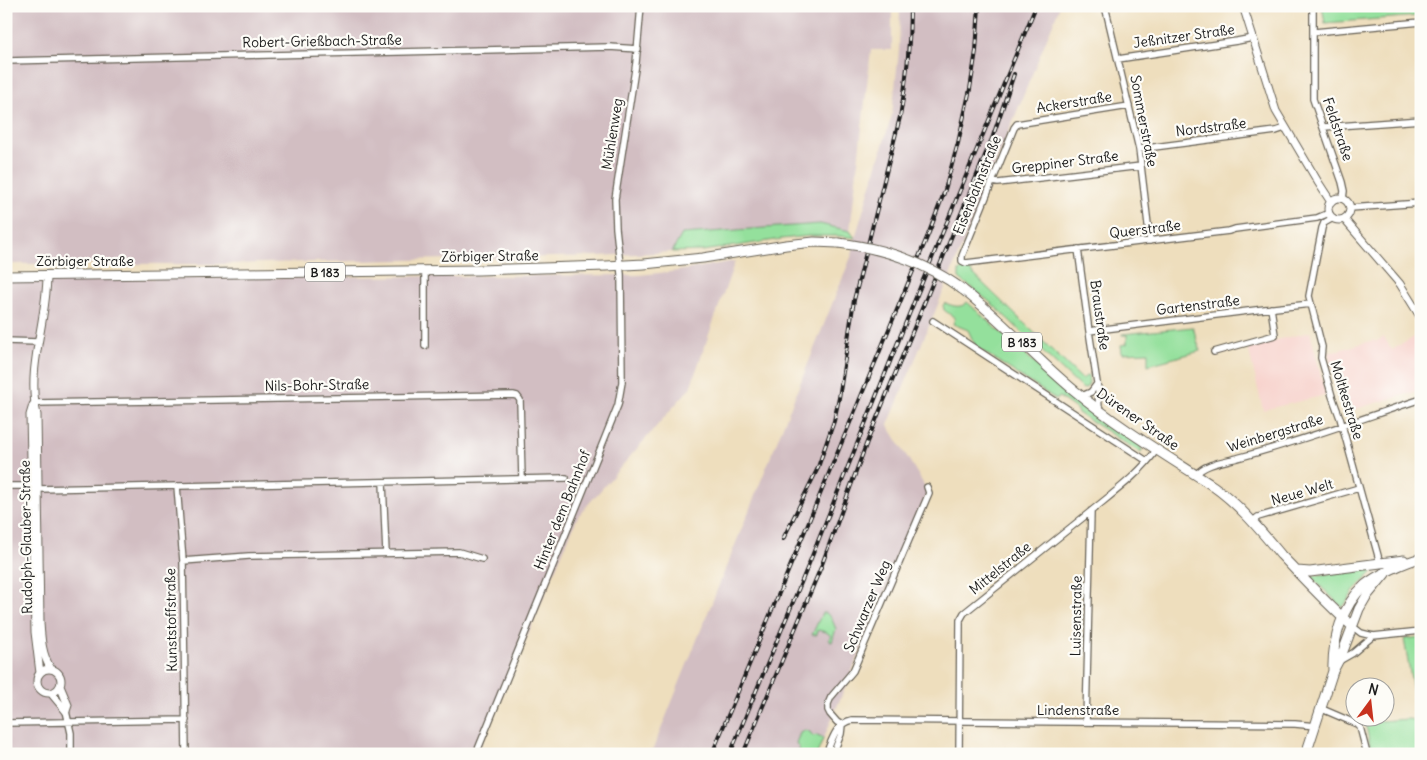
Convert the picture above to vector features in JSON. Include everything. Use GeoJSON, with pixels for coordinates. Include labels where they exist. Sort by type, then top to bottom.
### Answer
{"type":"FeatureCollection","features":[{"type":"Feature","properties":{"kind":"main road","name":"Zörbiger Straße"},"geometry":{"type":"LineString","coordinates":[[6,276],[620,266],[708,257],[814,242],[865,246],[898,255],[929,268],[962,289]]}},
{"type":"Feature","properties":{"kind":"main road","name":"Dürener Straße"},"geometry":{"type":"LineString","coordinates":[[962,289],[1099,410],[1232,500],[1297,571],[1352,626]]}},
{"type":"Feature","properties":{"kind":"main road"},"geometry":{"type":"LineString","coordinates":[[1297,571],[1310,572],[1418,559]]}},
{"type":"Feature","properties":{"kind":"main road"},"geometry":{"type":"LineString","coordinates":[[1333,671],[1333,651],[1337,633],[1348,607],[1359,592],[1366,584],[1403,564],[1418,559]]}},
{"type":"Feature","properties":{"kind":"main road"},"geometry":{"type":"LineString","coordinates":[[1306,754],[1333,671],[1339,661],[1352,626],[1366,597],[1385,574]]}},
{"type":"Feature","properties":{"kind":"street","name":"Mühlenweg"},"geometry":{"type":"LineString","coordinates":[[620,266],[615,199],[638,49],[641,6]]}},
{"type":"Feature","properties":{"kind":"street","name":"Sommerstraße"},"geometry":{"type":"LineString","coordinates":[[1105,6],[1139,149],[1150,241]]}},
{"type":"Feature","properties":{"kind":"street"},"geometry":{"type":"LineString","coordinates":[[1244,6],[1276,110],[1285,128],[1331,202]]}},
{"type":"Feature","properties":{"kind":"street","name":"Feldstraße"},"geometry":{"type":"LineString","coordinates":[[1314,6],[1313,99],[1343,185],[1342,199]]}},
{"type":"Feature","properties":{"kind":"street"},"geometry":{"type":"LineString","coordinates":[[1314,32],[1421,22]]}},
{"type":"Feature","properties":{"kind":"street","name":"Jeßnitzer Straße"},"geometry":{"type":"LineString","coordinates":[[1118,59],[1253,38]]}},
{"type":"Feature","properties":{"kind":"street","name":"Robert-Grießbach-Straße"},"geometry":{"type":"LineString","coordinates":[[6,61],[609,47],[638,49]]}},
{"type":"Feature","properties":{"kind":"street","name":"Ackerstraße"},"geometry":{"type":"LineString","coordinates":[[1022,123],[1129,106]]}},
{"type":"Feature","properties":{"kind":"street"},"geometry":{"type":"LineString","coordinates":[[1324,127],[1421,120]]}},
{"type":"Feature","properties":{"kind":"street","name":"Eisenbahnstraße"},"geometry":{"type":"LineString","coordinates":[[962,261],[962,256],[1014,128],[1017,124],[1022,123]]}},
{"type":"Feature","properties":{"kind":"street","name":"Nordstraße"},"geometry":{"type":"LineString","coordinates":[[1139,149],[1276,131],[1285,128]]}},
{"type":"Feature","properties":{"kind":"street","name":"Greppiner Straße"},"geometry":{"type":"LineString","coordinates":[[992,182],[998,183],[1141,166]]}},
{"type":"Feature","properties":{"kind":"street"},"geometry":{"type":"LineString","coordinates":[[1335,199],[1342,199],[1348,202],[1350,208],[1348,215],[1344,219],[1337,220],[1331,215],[1329,207],[1335,199]]}},
{"type":"Feature","properties":{"kind":"street"},"geometry":{"type":"LineString","coordinates":[[1350,208],[1421,203]]}},
{"type":"Feature","properties":{"kind":"street","name":"Querstraße"},"geometry":{"type":"LineString","coordinates":[[962,261],[966,263],[1089,249],[1331,215]]}},
{"type":"Feature","properties":{"kind":"street","name":"Moltkestraße"},"geometry":{"type":"LineString","coordinates":[[1331,215],[1322,228],[1309,296],[1322,347],[1321,358],[1380,563]]}},
{"type":"Feature","properties":{"kind":"street"},"geometry":{"type":"LineString","coordinates":[[1344,219],[1400,284],[1421,318]]}},
{"type":"Feature","properties":{"kind":"street","name":"Braustraße"},"geometry":{"type":"LineString","coordinates":[[1078,249],[1099,398],[1099,410]]}},
{"type":"Feature","properties":{"kind":"street","name":"Hinter dem Bahnhof"},"geometry":{"type":"LineString","coordinates":[[476,754],[618,405],[623,375],[620,266]]}},
{"type":"Feature","properties":{"kind":"street"},"geometry":{"type":"LineString","coordinates":[[425,270],[425,346]]}},
{"type":"Feature","properties":{"kind":"street","name":"Rudolph-Glauber-Straße"},"geometry":{"type":"LineString","coordinates":[[47,275],[46,294],[34,371],[34,403],[30,415],[36,487],[41,635],[46,660],[51,669],[60,676],[60,686],[68,705],[66,711]]}},
{"type":"Feature","properties":{"kind":"street","name":"Gartenstraße"},"geometry":{"type":"LineString","coordinates":[[1089,331],[1311,304]]}},
{"type":"Feature","properties":{"kind":"street"},"geometry":{"type":"LineString","coordinates":[[1214,352],[1275,335],[1271,308]]}},
{"type":"Feature","properties":{"kind":"street"},"geometry":{"type":"LineString","coordinates":[[934,321],[1147,461]]}},
{"type":"Feature","properties":{"kind":"street"},"geometry":{"type":"LineString","coordinates":[[6,341],[38,342]]}},
{"type":"Feature","properties":{"kind":"street"},"geometry":{"type":"LineString","coordinates":[[1082,396],[1091,392],[1097,384]]}},
{"type":"Feature","properties":{"kind":"street","name":"Nils-Bohr-Straße"},"geometry":{"type":"LineString","coordinates":[[34,403],[506,394],[517,396],[520,400],[522,479]]}},
{"type":"Feature","properties":{"kind":"street","name":"Weinbergstraße"},"geometry":{"type":"LineString","coordinates":[[1196,475],[1204,467],[1342,426],[1421,399]]}},
{"type":"Feature","properties":{"kind":"street","name":"Mittelstraße"},"geometry":{"type":"LineString","coordinates":[[959,754],[960,620],[964,613],[1091,511],[1147,461],[1157,449]]}},
{"type":"Feature","properties":{"kind":"street"},"geometry":{"type":"LineString","coordinates":[[6,486],[177,486],[566,478]]}},
{"type":"Feature","properties":{"kind":"street"},"geometry":{"type":"LineString","coordinates":[[383,482],[386,553]]}},
{"type":"Feature","properties":{"kind":"street","name":"Kunststoffstraße"},"geometry":{"type":"LineString","coordinates":[[177,486],[183,561],[186,754]]}},
{"type":"Feature","properties":{"kind":"street","name":"Rudolph-Glauber-Straße"},"geometry":{"type":"LineString","coordinates":[[36,487],[34,632],[40,673],[37,682],[43,692],[51,693],[66,711],[71,733],[72,754]]}},
{"type":"Feature","properties":{"kind":"street","name":"Schwarzer Weg"},"geometry":{"type":"LineString","coordinates":[[842,725],[830,714],[828,704],[831,697],[853,671],[929,493],[927,487]]}},
{"type":"Feature","properties":{"kind":"street","name":"Neue Welt"},"geometry":{"type":"LineString","coordinates":[[1253,521],[1258,517],[1359,488]]}},
{"type":"Feature","properties":{"kind":"street","name":"Luisenstraße"},"geometry":{"type":"LineString","coordinates":[[1086,722],[1091,511]]}},
{"type":"Feature","properties":{"kind":"street"},"geometry":{"type":"LineString","coordinates":[[183,561],[249,556],[459,552],[482,559]]}},
{"type":"Feature","properties":{"kind":"street"},"geometry":{"type":"LineString","coordinates":[[1352,626],[1361,633],[1373,636],[1421,631]]}},
{"type":"Feature","properties":{"kind":"street"},"geometry":{"type":"LineString","coordinates":[[1339,661],[1373,636]]}},
{"type":"Feature","properties":{"kind":"street"},"geometry":{"type":"LineString","coordinates":[[40,673],[51,669]]}},
{"type":"Feature","properties":{"kind":"street"},"geometry":{"type":"LineString","coordinates":[[51,693],[56,692],[60,686]]}},
{"type":"Feature","properties":{"kind":"street"},"geometry":{"type":"LineString","coordinates":[[1322,709],[1360,727],[1367,754]]}},
{"type":"Feature","properties":{"kind":"street","name":"Lindenstraße"},"geometry":{"type":"LineString","coordinates":[[842,725],[847,720],[857,719],[1296,724],[1316,726]]}},
{"type":"Feature","properties":{"kind":"street"},"geometry":{"type":"LineString","coordinates":[[6,723],[186,720]]}},
{"type":"Feature","properties":{"kind":"street"},"geometry":{"type":"LineString","coordinates":[[826,754],[834,733],[842,725]]}},
{"type":"Feature","properties":{"kind":"street"},"geometry":{"type":"LineString","coordinates":[[833,754],[841,734],[842,725]]}},
{"type":"Feature","properties":{"kind":"shaded area"},"geometry":{"type":"Polygon","coordinates":[[[6,6],[892,6],[892,50],[871,50],[850,231],[820,224],[683,234],[672,252],[599,256],[219,264],[6,264],[6,6]]]}},
{"type":"Feature","properties":{"kind":"shaded area"},"geometry":{"type":"Polygon","coordinates":[[[900,6],[1060,6],[888,425],[926,488],[926,496],[817,754],[651,754],[853,252],[855,238],[892,115],[899,50],[900,6]]]}},
{"type":"Feature","properties":{"kind":"shaded area"},"geometry":{"type":"Polygon","coordinates":[[[735,261],[690,388],[578,516],[477,754],[6,754],[6,279],[639,275],[678,271],[735,261]]]}},
{"type":"Feature","properties":{"kind":"shaded area"},"geometry":{"type":"Polygon","coordinates":[[[1310,332],[1326,395],[1263,410],[1248,347],[1310,332]]]}},
{"type":"Feature","properties":{"kind":"shaded area"},"geometry":{"type":"Polygon","coordinates":[[[1416,336],[1421,343],[1421,390],[1345,412],[1328,353],[1374,340],[1375,342],[1384,337],[1392,350],[1416,336]]]}},
{"type":"Feature","properties":{"kind":"green space"},"geometry":{"type":"Polygon","coordinates":[[[1322,6],[1419,6],[1419,16],[1325,23],[1322,6]]]}},
{"type":"Feature","properties":{"kind":"green space"},"geometry":{"type":"Polygon","coordinates":[[[820,224],[850,231],[855,238],[809,236],[703,251],[672,252],[682,234],[820,224]]]}},
{"type":"Feature","properties":{"kind":"green space"},"geometry":{"type":"Polygon","coordinates":[[[966,267],[1082,379],[1088,375],[1089,383],[1087,387],[1084,389],[1080,387],[991,303],[959,278],[959,271],[966,267]]]}},
{"type":"Feature","properties":{"kind":"green space"},"geometry":{"type":"Polygon","coordinates":[[[967,302],[1079,403],[1140,445],[1141,453],[1078,413],[1076,409],[1059,397],[1057,400],[976,347],[968,330],[953,324],[955,318],[944,310],[943,305],[945,303],[960,306],[967,302]]]}},
{"type":"Feature","properties":{"kind":"green space"},"geometry":{"type":"Polygon","coordinates":[[[1193,327],[1200,351],[1148,365],[1148,352],[1122,353],[1121,345],[1127,344],[1127,335],[1122,334],[1193,327]]]}},
{"type":"Feature","properties":{"kind":"green space"},"geometry":{"type":"Polygon","coordinates":[[[1371,568],[1373,572],[1356,588],[1343,607],[1312,578],[1312,576],[1371,568]]]}},
{"type":"Feature","properties":{"kind":"green space"},"geometry":{"type":"Polygon","coordinates":[[[822,613],[826,613],[831,617],[836,629],[832,642],[829,640],[831,636],[826,632],[818,630],[817,635],[812,635],[822,613]]]}},
{"type":"Feature","properties":{"kind":"green space"},"geometry":{"type":"Polygon","coordinates":[[[1421,637],[1421,712],[1417,713],[1404,639],[1421,637]]]}},
{"type":"Feature","properties":{"kind":"green space"},"geometry":{"type":"Polygon","coordinates":[[[1394,720],[1415,720],[1421,742],[1421,754],[1372,754],[1366,728],[1394,728],[1394,720]]]}},
{"type":"Feature","properties":{"kind":"green space"},"geometry":{"type":"Polygon","coordinates":[[[805,730],[813,736],[817,735],[823,739],[817,754],[800,754],[796,743],[800,733],[805,730]]]}},
{"type":"Feature","properties":{"kind":"railway"},"geometry":{"type":"LineString","coordinates":[[783,539],[817,470],[834,421],[854,300],[900,117],[908,62],[910,6]]}},
{"type":"Feature","properties":{"kind":"railway"},"geometry":{"type":"LineString","coordinates":[[712,754],[944,193],[970,89],[976,51],[979,6]]}},
{"type":"Feature","properties":{"kind":"railway"},"geometry":{"type":"LineString","coordinates":[[730,754],[1036,6]]}},
{"type":"Feature","properties":{"kind":"railway"},"geometry":{"type":"LineString","coordinates":[[743,754],[821,567],[867,442],[993,136],[1014,74]]}}]}
